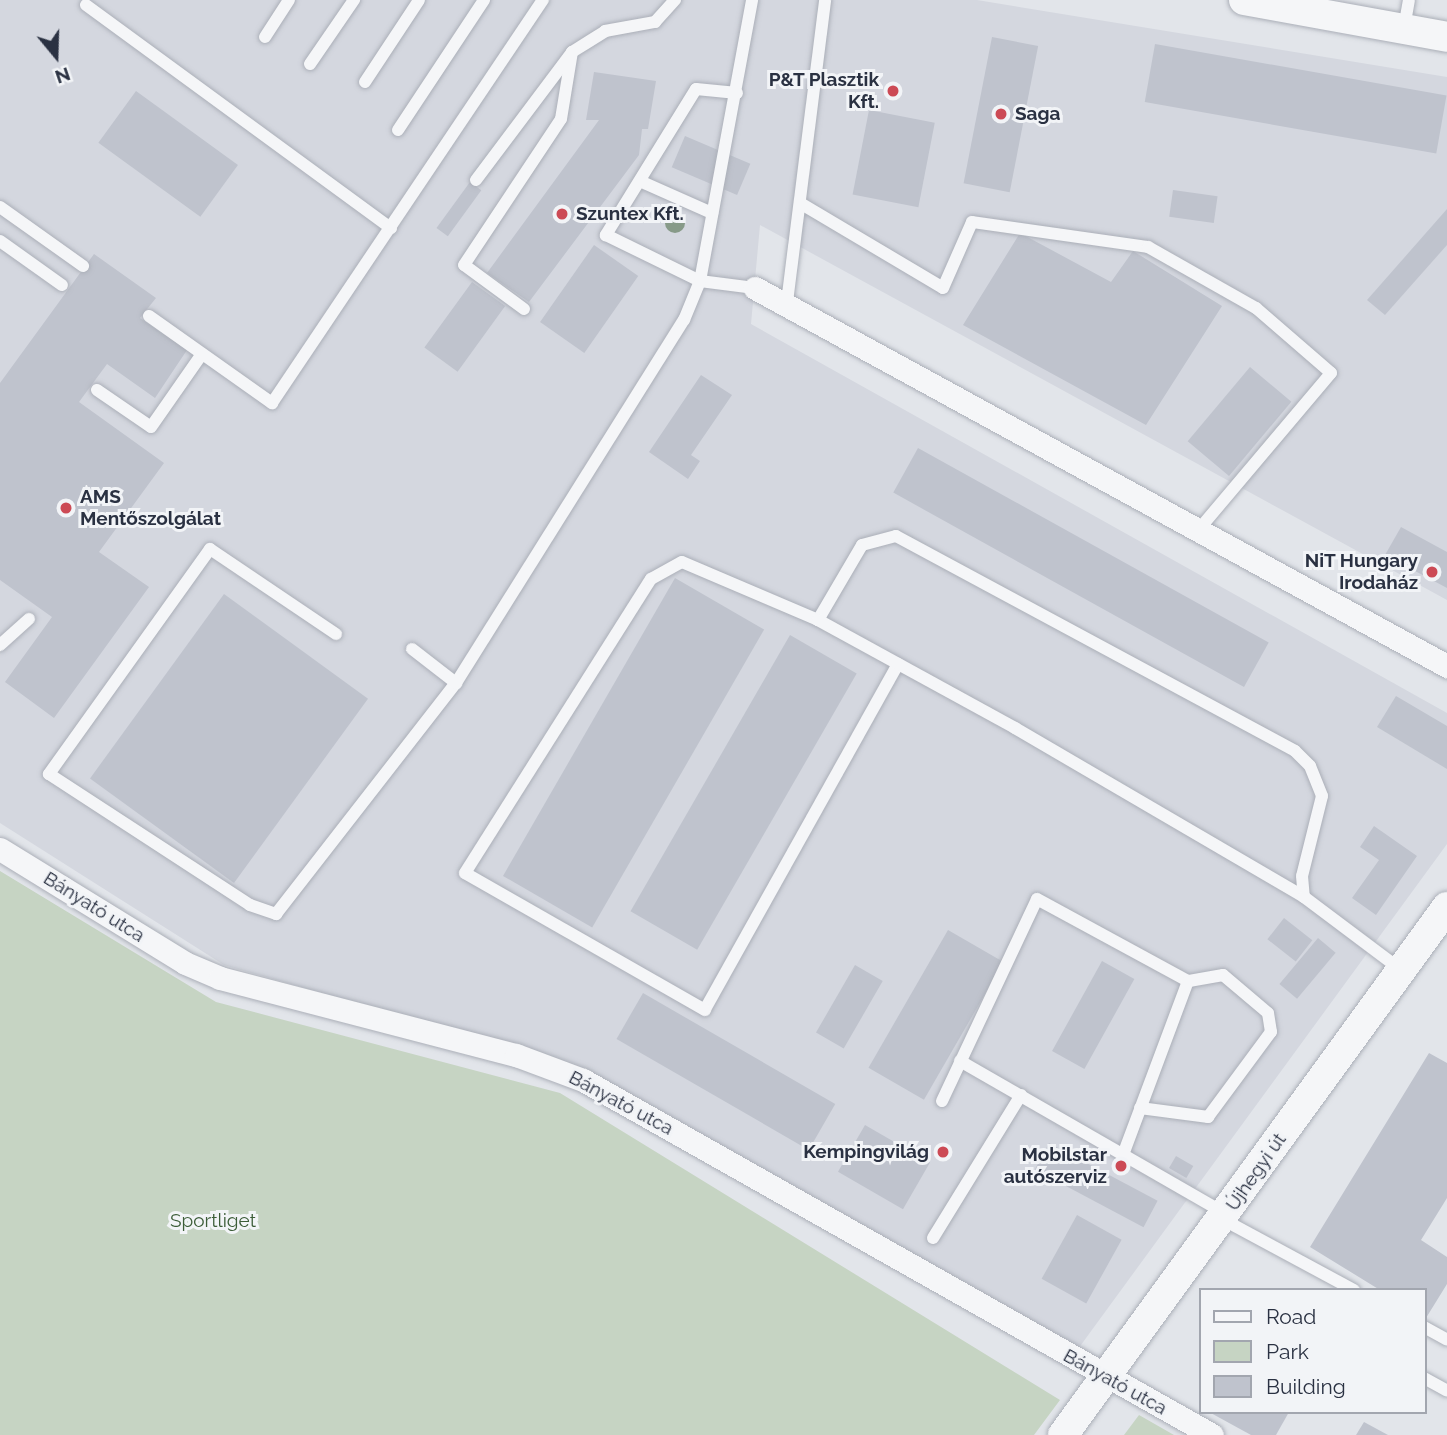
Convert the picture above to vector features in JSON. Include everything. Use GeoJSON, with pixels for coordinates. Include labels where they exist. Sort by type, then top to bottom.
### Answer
{"type":"FeatureCollection","features":[{"type":"Feature","properties":{"kind":"street"},"geometry":{"type":"LineString","coordinates":[[1244,0],[1406,14],[1447,37]]}},
{"type":"Feature","properties":{"kind":"street"},"geometry":{"type":"LineString","coordinates":[[755,288],[787,302],[1447,666]]}},
{"type":"Feature","properties":{"kind":"street","name":"Bányató utca"},"geometry":{"type":"LineString","coordinates":[[0,849],[185,963],[220,978],[516,1055],[583,1080],[817,1209],[1105,1378],[1212,1435]]}},
{"type":"Feature","properties":{"kind":"street","name":"Újhegyi út"},"geometry":{"type":"LineString","coordinates":[[1063,1435],[1447,907]]}},
{"type":"Feature","properties":{"kind":"lane"},"geometry":{"type":"LineString","coordinates":[[265,37],[289,0]]}},
{"type":"Feature","properties":{"kind":"lane"},"geometry":{"type":"LineString","coordinates":[[310,64],[354,0]]}},
{"type":"Feature","properties":{"kind":"lane"},"geometry":{"type":"LineString","coordinates":[[365,82],[419,0]]}},
{"type":"Feature","properties":{"kind":"lane"},"geometry":{"type":"LineString","coordinates":[[398,130],[484,0]]}},
{"type":"Feature","properties":{"kind":"lane"},"geometry":{"type":"LineString","coordinates":[[149,316],[272,403],[543,0]]}},
{"type":"Feature","properties":{"kind":"lane"},"geometry":{"type":"LineString","coordinates":[[475,180],[572,52],[605,31],[655,22],[675,0]]}},
{"type":"Feature","properties":{"kind":"lane"},"geometry":{"type":"LineString","coordinates":[[336,634],[210,549],[50,774],[250,905],[276,914],[456,683],[684,320],[700,281],[737,93],[752,0]]}},
{"type":"Feature","properties":{"kind":"lane"},"geometry":{"type":"LineString","coordinates":[[787,302],[825,0]]}},
{"type":"Feature","properties":{"kind":"lane"},"geometry":{"type":"LineString","coordinates":[[86,5],[391,228]]}},
{"type":"Feature","properties":{"kind":"lane"},"geometry":{"type":"LineString","coordinates":[[524,309],[464,265],[561,119],[572,52]]}},
{"type":"Feature","properties":{"kind":"lane"},"geometry":{"type":"LineString","coordinates":[[737,93],[696,89],[642,182],[607,235],[700,281],[755,288]]}},
{"type":"Feature","properties":{"kind":"lane"},"geometry":{"type":"LineString","coordinates":[[642,182],[712,213]]}},
{"type":"Feature","properties":{"kind":"lane"},"geometry":{"type":"LineString","coordinates":[[800,203],[943,288],[972,222],[1148,247],[1256,308],[1331,373],[1199,529]]}},
{"type":"Feature","properties":{"kind":"lane"},"geometry":{"type":"LineString","coordinates":[[0,207],[83,266]]}},
{"type":"Feature","properties":{"kind":"lane"},"geometry":{"type":"LineString","coordinates":[[0,241],[62,285]]}},
{"type":"Feature","properties":{"kind":"lane"},"geometry":{"type":"LineString","coordinates":[[97,390],[151,427],[202,354]]}},
{"type":"Feature","properties":{"kind":"lane"},"geometry":{"type":"LineString","coordinates":[[818,620],[862,545],[896,536],[1295,751],[1310,766],[1322,796],[1302,876],[1304,897]]}},
{"type":"Feature","properties":{"kind":"lane"},"geometry":{"type":"LineString","coordinates":[[898,664],[705,1010],[465,873],[661,570],[692,564],[818,620],[898,664],[1304,897],[1401,969]]}},
{"type":"Feature","properties":{"kind":"lane"},"geometry":{"type":"LineString","coordinates":[[0,645],[29,619]]}},
{"type":"Feature","properties":{"kind":"lane"},"geometry":{"type":"LineString","coordinates":[[412,649],[456,683]]}},
{"type":"Feature","properties":{"kind":"lane"},"geometry":{"type":"LineString","coordinates":[[942,1101],[1037,899],[1188,981],[1223,975],[1268,1013],[1271,1032],[1208,1117],[1140,1108]]}},
{"type":"Feature","properties":{"kind":"lane"},"geometry":{"type":"LineString","coordinates":[[1124,1152],[1188,981]]}},
{"type":"Feature","properties":{"kind":"lane"},"geometry":{"type":"LineString","coordinates":[[960,1061],[1124,1152],[1224,1217],[1350,1288]]}},
{"type":"Feature","properties":{"kind":"lane"},"geometry":{"type":"LineString","coordinates":[[933,1238],[1021,1095]]}},
{"type":"Feature","properties":{"kind":"lane"},"geometry":{"type":"LineString","coordinates":[[1426,1328],[1447,1340]]}},
{"type":"Feature","properties":{"kind":"lane"},"geometry":{"type":"LineString","coordinates":[[1426,1379],[1447,1391]]}},
{"type":"Feature","properties":{"kind":"shaded area"},"geometry":{"type":"Polygon","coordinates":[[[0,0],[977,0],[1447,77],[1447,600],[760,225],[751,324],[1447,713],[1447,844],[1078,1349],[587,1069],[224,965],[0,823],[0,0]]]}},
{"type":"Feature","properties":{"kind":"green space","name":"Sportliget"},"geometry":{"type":"Polygon","coordinates":[[[0,871],[216,1002],[560,1093],[1060,1400],[1034,1435],[0,1435],[0,871]]]}},
{"type":"Feature","properties":{"kind":"green space"},"geometry":{"type":"Polygon","coordinates":[[[1139,1415],[1174,1435],[1124,1435],[1139,1415]]]}},
{"type":"Feature","properties":{"kind":"building","name":"Saga"},"geometry":{"type":"Polygon","coordinates":[[[992,37],[1038,46],[1010,192],[964,183],[992,37]]]}},
{"type":"Feature","properties":{"kind":"building"},"geometry":{"type":"Polygon","coordinates":[[[1155,44],[1447,95],[1436,154],[1145,102],[1155,44]]]}},
{"type":"Feature","properties":{"kind":"building","name":"Szuntex Kft."},"geometry":{"type":"Polygon","coordinates":[[[594,72],[656,81],[648,129],[642,129],[639,155],[529,302],[487,273],[599,120],[586,120],[594,72]]]}},
{"type":"Feature","properties":{"kind":"building"},"geometry":{"type":"Polygon","coordinates":[[[136,91],[238,165],[200,217],[98,143],[136,91]]]}},
{"type":"Feature","properties":{"kind":"building"},"geometry":{"type":"Polygon","coordinates":[[[869,110],[935,123],[918,207],[853,194],[869,110]]]}},
{"type":"Feature","properties":{"kind":"building"},"geometry":{"type":"Polygon","coordinates":[[[685,136],[750,164],[737,195],[672,167],[685,136]]]}},
{"type":"Feature","properties":{"kind":"building"},"geometry":{"type":"Polygon","coordinates":[[[470,182],[481,190],[448,236],[436,228],[470,182]]]}},
{"type":"Feature","properties":{"kind":"building"},"geometry":{"type":"Polygon","coordinates":[[[1173,190],[1218,196],[1214,223],[1169,217],[1173,190]]]}},
{"type":"Feature","properties":{"kind":"building"},"geometry":{"type":"Polygon","coordinates":[[[1447,209],[1447,245],[1385,315],[1367,300],[1447,209]]]}},
{"type":"Feature","properties":{"kind":"building"},"geometry":{"type":"Polygon","coordinates":[[[1020,233],[1111,282],[1133,251],[1222,306],[1146,425],[963,325],[1020,233]]]}},
{"type":"Feature","properties":{"kind":"building"},"geometry":{"type":"Polygon","coordinates":[[[594,245],[638,276],[584,353],[540,322],[594,245]]]}},
{"type":"Feature","properties":{"kind":"building","name":"AMS Mentőszolgálat"},"geometry":{"type":"Polygon","coordinates":[[[94,254],[156,298],[140,318],[187,350],[155,398],[107,364],[79,402],[164,463],[99,552],[149,587],[54,718],[5,682],[52,617],[0,580],[0,383],[94,254]]]}},
{"type":"Feature","properties":{"kind":"building"},"geometry":{"type":"Polygon","coordinates":[[[472,282],[505,306],[458,372],[424,348],[472,282]]]}},
{"type":"Feature","properties":{"kind":"building"},"geometry":{"type":"Polygon","coordinates":[[[1250,367],[1291,402],[1229,476],[1188,441],[1250,367]]]}},
{"type":"Feature","properties":{"kind":"building"},"geometry":{"type":"Polygon","coordinates":[[[701,375],[732,395],[691,455],[700,461],[688,479],[649,452],[701,375]]]}},
{"type":"Feature","properties":{"kind":"building"},"geometry":{"type":"Polygon","coordinates":[[[918,448],[1269,642],[1244,687],[893,493],[918,448]]]}},
{"type":"Feature","properties":{"kind":"building","name":"NiT Hungary Irodaház"},"geometry":{"type":"Polygon","coordinates":[[[1401,527],[1447,552],[1447,588],[1385,555],[1401,527]]]}},
{"type":"Feature","properties":{"kind":"building"},"geometry":{"type":"Polygon","coordinates":[[[675,578],[764,630],[592,927],[503,876],[675,578]]]}},
{"type":"Feature","properties":{"kind":"building"},"geometry":{"type":"Polygon","coordinates":[[[224,594],[368,699],[234,883],[90,778],[224,594]]]}},
{"type":"Feature","properties":{"kind":"building"},"geometry":{"type":"Polygon","coordinates":[[[790,635],[857,674],[697,950],[630,911],[790,635]]]}},
{"type":"Feature","properties":{"kind":"building"},"geometry":{"type":"Polygon","coordinates":[[[1396,696],[1447,726],[1447,769],[1377,727],[1396,696]]]}},
{"type":"Feature","properties":{"kind":"building"},"geometry":{"type":"Polygon","coordinates":[[[1374,826],[1417,856],[1376,915],[1352,898],[1379,860],[1360,847],[1374,826]]]}},
{"type":"Feature","properties":{"kind":"building"},"geometry":{"type":"Polygon","coordinates":[[[1284,918],[1312,940],[1296,961],[1267,939],[1284,918]]]}},
{"type":"Feature","properties":{"kind":"building"},"geometry":{"type":"Polygon","coordinates":[[[948,930],[1003,962],[924,1100],[869,1068],[948,930]]]}},
{"type":"Feature","properties":{"kind":"building"},"geometry":{"type":"Polygon","coordinates":[[[1318,938],[1336,953],[1297,999],[1279,984],[1318,938]]]}},
{"type":"Feature","properties":{"kind":"building"},"geometry":{"type":"Polygon","coordinates":[[[1102,961],[1134,979],[1084,1069],[1052,1051],[1102,961]]]}},
{"type":"Feature","properties":{"kind":"building"},"geometry":{"type":"Polygon","coordinates":[[[855,965],[883,981],[844,1049],[816,1033],[855,965]]]}},
{"type":"Feature","properties":{"kind":"building"},"geometry":{"type":"Polygon","coordinates":[[[643,993],[835,1104],[809,1150],[617,1039],[643,993]]]}},
{"type":"Feature","properties":{"kind":"building"},"geometry":{"type":"Polygon","coordinates":[[[1429,1053],[1447,1063],[1447,1198],[1421,1240],[1447,1257],[1447,1284],[1426,1318],[1426,1288],[1377,1288],[1310,1247],[1429,1053]]]}},
{"type":"Feature","properties":{"kind":"building"},"geometry":{"type":"Polygon","coordinates":[[[865,1125],[930,1162],[903,1209],[838,1172],[865,1125]]]}},
{"type":"Feature","properties":{"kind":"building"},"geometry":{"type":"Polygon","coordinates":[[[1049,1143],[1158,1201],[1144,1227],[1035,1169],[1049,1143]]]}},
{"type":"Feature","properties":{"kind":"building"},"geometry":{"type":"Polygon","coordinates":[[[1176,1156],[1193,1166],[1186,1178],[1169,1168],[1176,1156]]]}},
{"type":"Feature","properties":{"kind":"building"},"geometry":{"type":"Polygon","coordinates":[[[1077,1215],[1122,1240],[1086,1304],[1042,1279],[1077,1215]]]}},
{"type":"Feature","properties":{"kind":"building"},"geometry":{"type":"Polygon","coordinates":[[[1213,1414],[1288,1414],[1276,1435],[1251,1435],[1213,1414]]]}},
{"type":"Feature","properties":{"kind":"building"},"geometry":{"type":"Polygon","coordinates":[[[1364,1422],[1388,1435],[1356,1435],[1364,1422]]]}},
{"type":"Feature","properties":{"kind":"place","name":"P&T Plasztik Kft."},"geometry":{"type":"Point","coordinates":[893,91]}},
{"type":"Feature","properties":{"kind":"place","name":"Saga"},"geometry":{"type":"Point","coordinates":[1001,114]}},
{"type":"Feature","properties":{"kind":"place","name":"Szuntex Kft."},"geometry":{"type":"Point","coordinates":[562,214]}},
{"type":"Feature","properties":{"kind":"place","name":"AMS Mentőszolgálat"},"geometry":{"type":"Point","coordinates":[66,508]}},
{"type":"Feature","properties":{"kind":"place","name":"NiT Hungary Irodaház"},"geometry":{"type":"Point","coordinates":[1432,572]}},
{"type":"Feature","properties":{"kind":"place","name":"Kempingvilág"},"geometry":{"type":"Point","coordinates":[943,1152]}},
{"type":"Feature","properties":{"kind":"place","name":"Mobilstar autószerviz"},"geometry":{"type":"Point","coordinates":[1121,1166]}}]}
